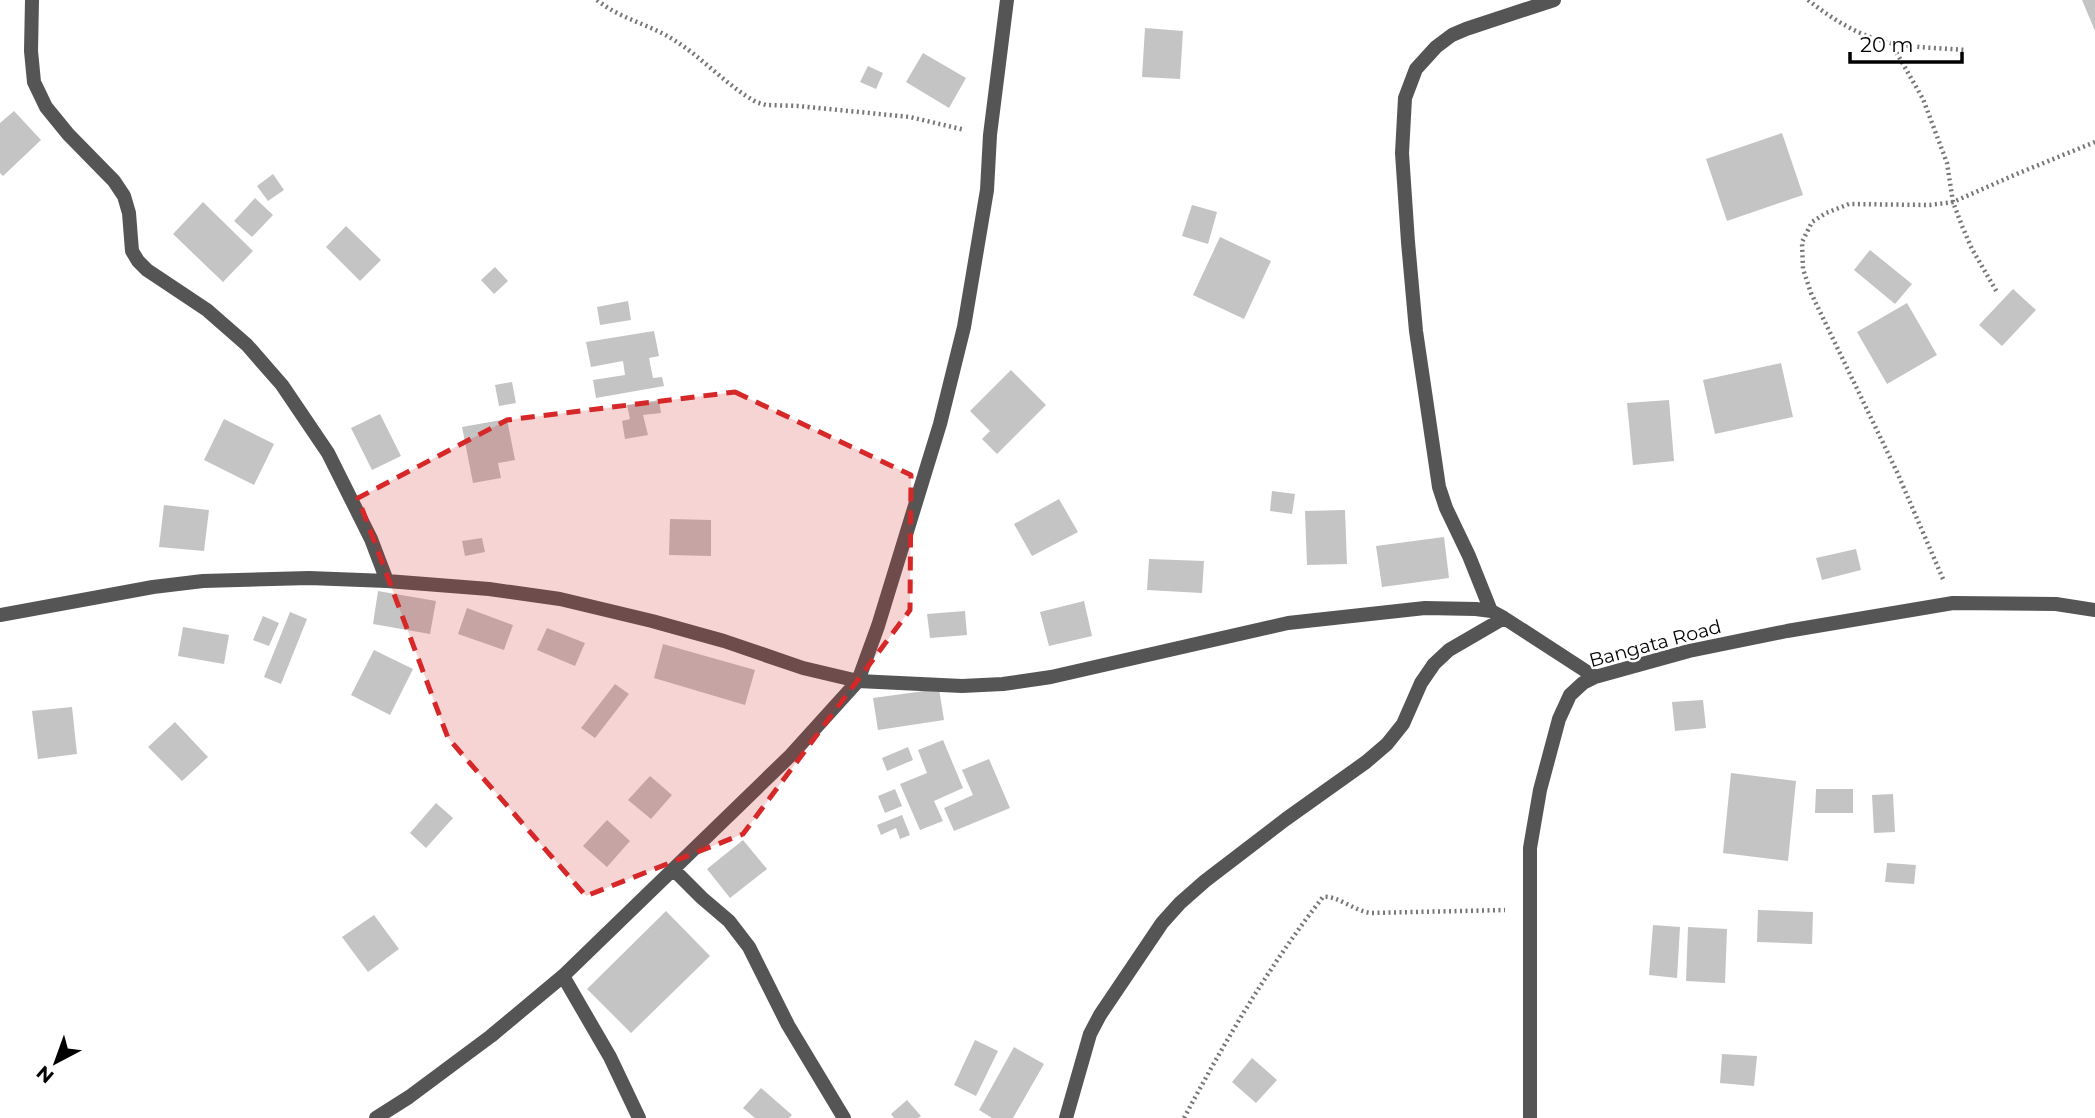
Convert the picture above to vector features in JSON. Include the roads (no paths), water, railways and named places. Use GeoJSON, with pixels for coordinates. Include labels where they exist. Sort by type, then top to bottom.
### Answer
{"type":"FeatureCollection","features":[{"type":"Feature","properties":{"kind":"street"},"geometry":{"type":"LineString","coordinates":[[32,0],[31,51],[34,82],[46,107],[114,181],[124,196],[130,213],[132,251],[138,261],[147,270],[207,310],[247,345],[282,385],[328,453],[371,539],[387,581]]}},
{"type":"Feature","properties":{"kind":"street"},"geometry":{"type":"LineString","coordinates":[[376,1118],[491,1036],[563,976],[791,755],[858,681],[878,626],[940,424],[964,327],[987,190],[990,135],[1007,0]]}},
{"type":"Feature","properties":{"kind":"street"},"geometry":{"type":"LineString","coordinates":[[1497,615],[1446,508],[1437,477],[1416,331],[1408,242],[1402,153],[1405,98],[1416,69],[1451,35],[1554,0]]}},
{"type":"Feature","properties":{"kind":"street"},"geometry":{"type":"LineString","coordinates":[[0,615],[153,587],[204,581],[309,578],[387,581],[489,589],[560,599],[652,621],[724,641],[803,668],[858,681],[962,686],[1003,684],[1051,677],[1288,623],[1425,608],[1476,609],[1497,615],[1595,677]]}},
{"type":"Feature","properties":{"kind":"street","name":"Bangata Road"},"geometry":{"type":"LineString","coordinates":[[1530,1118],[1530,848],[1540,790],[1559,719],[1570,695],[1583,683],[1595,677],[1689,651],[1787,631],[1953,603],[2056,604],[2095,610]]}},
{"type":"Feature","properties":{"kind":"street"},"geometry":{"type":"LineString","coordinates":[[1066,1118],[1090,1034],[1106,1006],[1171,913],[1205,881],[1387,744],[1403,724],[1421,683],[1434,664],[1497,615]]}},
{"type":"Feature","properties":{"kind":"street"},"geometry":{"type":"LineString","coordinates":[[673,869],[729,921],[749,947],[788,1025],[844,1118]]}},
{"type":"Feature","properties":{"kind":"street"},"geometry":{"type":"LineString","coordinates":[[563,976],[610,1057],[639,1118]]}}]}
